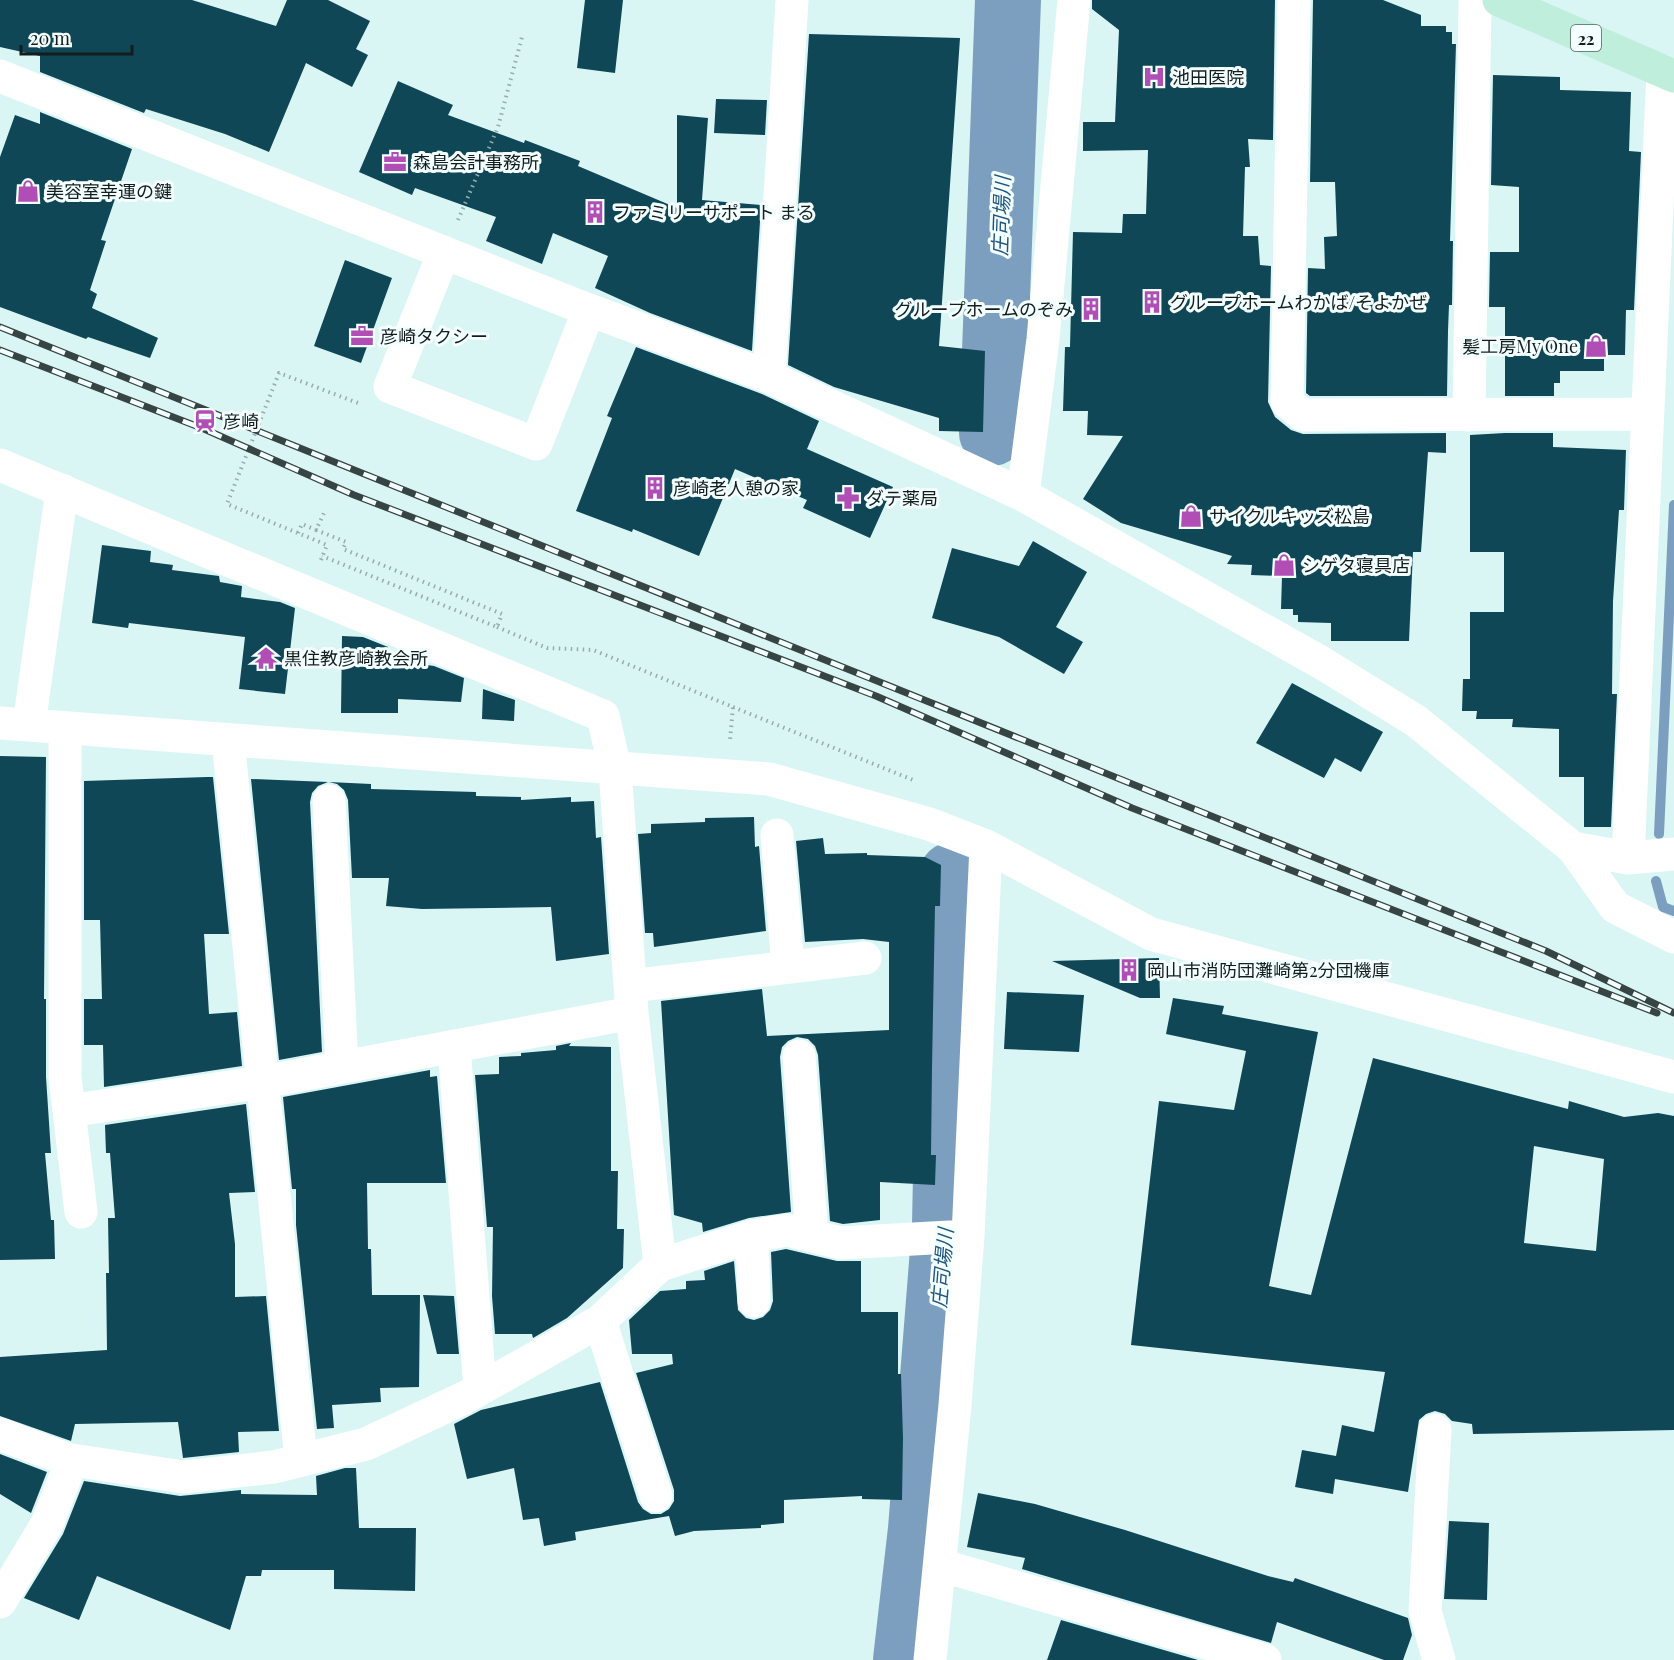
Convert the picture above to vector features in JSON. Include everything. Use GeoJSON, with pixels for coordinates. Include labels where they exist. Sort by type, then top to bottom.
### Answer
{"type":"FeatureCollection","features":[{"type":"Feature","properties":{"kind":"main road","name":"22"},"geometry":{"type":"LineString","coordinates":[[1498,0],[1669,74]]}},
{"type":"Feature","properties":{"kind":"street"},"geometry":{"type":"LineString","coordinates":[[768,377],[792,0]]}},
{"type":"Feature","properties":{"kind":"street"},"geometry":{"type":"LineString","coordinates":[[1023,495],[1043,339],[1074,0]]}},
{"type":"Feature","properties":{"kind":"street"},"geometry":{"type":"LineString","coordinates":[[1294,0],[1287,402],[1303,415],[1646,414]]}},
{"type":"Feature","properties":{"kind":"street"},"geometry":{"type":"LineString","coordinates":[[1469,414],[1475,0]]}},
{"type":"Feature","properties":{"kind":"street"},"geometry":{"type":"LineString","coordinates":[[1628,858],[1646,414],[1669,74]]}},
{"type":"Feature","properties":{"kind":"street"},"geometry":{"type":"LineString","coordinates":[[0,76],[589,310],[768,377],[1023,495],[1312,658],[1416,721],[1573,848],[1615,907],[1674,937]]}},
{"type":"Feature","properties":{"kind":"street"},"geometry":{"type":"LineString","coordinates":[[444,252],[390,387],[536,444],[589,310]]}},
{"type":"Feature","properties":{"kind":"street"},"geometry":{"type":"LineString","coordinates":[[0,465],[603,716],[615,768],[631,999],[660,1265]]}},
{"type":"Feature","properties":{"kind":"street"},"geometry":{"type":"LineString","coordinates":[[62,490],[14,724],[768,779],[863,804],[986,846],[1151,934],[1674,1077]]}},
{"type":"Feature","properties":{"kind":"street"},"geometry":{"type":"LineString","coordinates":[[65,728],[65,1077],[81,1212]]}},
{"type":"Feature","properties":{"kind":"street"},"geometry":{"type":"LineString","coordinates":[[228,740],[301,1460]]}},
{"type":"Feature","properties":{"kind":"street"},"geometry":{"type":"LineString","coordinates":[[329,801],[342,1067]]}},
{"type":"Feature","properties":{"kind":"street"},"geometry":{"type":"LineString","coordinates":[[777,835],[788,967]]}},
{"type":"Feature","properties":{"kind":"street"},"geometry":{"type":"LineString","coordinates":[[930,1660],[968,1236],[986,846]]}},
{"type":"Feature","properties":{"kind":"street"},"geometry":{"type":"LineString","coordinates":[[1573,848],[1628,858],[1674,854]]}},
{"type":"Feature","properties":{"kind":"street"},"geometry":{"type":"LineString","coordinates":[[69,1111],[263,1082],[453,1046],[631,999],[788,967],[865,958]]}},
{"type":"Feature","properties":{"kind":"street"},"geometry":{"type":"LineString","coordinates":[[453,1046],[480,1389]]}},
{"type":"Feature","properties":{"kind":"street"},"geometry":{"type":"LineString","coordinates":[[799,1056],[812,1236]]}},
{"type":"Feature","properties":{"kind":"street"},"geometry":{"type":"LineString","coordinates":[[0,1434],[72,1460],[183,1477],[274,1467],[366,1444],[480,1389],[600,1321],[660,1265],[752,1236],[787,1230],[841,1242],[968,1236]]}},
{"type":"Feature","properties":{"kind":"street"},"geometry":{"type":"LineString","coordinates":[[752,1236],[754,1301]]}},
{"type":"Feature","properties":{"kind":"street"},"geometry":{"type":"LineString","coordinates":[[600,1321],[656,1496]]}},
{"type":"Feature","properties":{"kind":"street"},"geometry":{"type":"LineString","coordinates":[[1435,1430],[1425,1611],[1440,1660]]}},
{"type":"Feature","properties":{"kind":"street"},"geometry":{"type":"LineString","coordinates":[[0,1602],[47,1524],[72,1460]]}},
{"type":"Feature","properties":{"kind":"street"},"geometry":{"type":"LineString","coordinates":[[940,1565],[1265,1660]]}},
{"type":"Feature","properties":{"kind":"path"},"geometry":{"type":"LineString","coordinates":[[444,252],[498,127],[522,38]]}},
{"type":"Feature","properties":{"kind":"path"},"geometry":{"type":"LineString","coordinates":[[341,397],[279,373],[227,504],[327,545],[322,556],[547,648],[593,650],[733,706],[728,776]]}},
{"type":"Feature","properties":{"kind":"path"},"geometry":{"type":"LineString","coordinates":[[316,530],[324,513]]}},
{"type":"Feature","properties":{"kind":"path"},"geometry":{"type":"LineString","coordinates":[[298,533],[302,524],[346,542],[343,549],[502,614],[497,627]]}},
{"type":"Feature","properties":{"kind":"building"},"geometry":{"type":"Polygon","coordinates":[[[0,0],[192,0],[276,26],[287,0],[328,0],[370,21],[356,49],[368,55],[352,87],[306,63],[269,152],[225,134],[146,109],[144,113],[40,72],[40,56],[0,47],[0,0]]]}},
{"type":"Feature","properties":{"kind":"building"},"geometry":{"type":"Polygon","coordinates":[[[585,0],[623,0],[615,73],[577,68],[585,0]]]}},
{"type":"Feature","properties":{"kind":"building"},"geometry":{"type":"Polygon","coordinates":[[[1092,0],[1275,0],[1273,140],[1248,139],[1250,167],[1245,167],[1243,236],[1258,236],[1260,265],[1271,266],[1268,402],[1275,417],[1291,430],[1303,434],[1446,433],[1446,453],[1428,452],[1421,552],[1413,552],[1409,641],[1331,641],[1331,623],[1298,622],[1298,615],[1293,615],[1293,609],[1281,609],[1282,576],[1251,575],[1252,565],[1227,564],[1232,556],[1121,523],[1083,499],[1123,436],[1087,435],[1088,411],[1063,411],[1065,347],[1070,347],[1073,232],[1122,233],[1123,214],[1146,214],[1148,150],[1083,151],[1083,122],[1115,122],[1119,30],[1092,9],[1092,0]]]}},
{"type":"Feature","properties":{"kind":"building"},"geometry":{"type":"Polygon","coordinates":[[[1313,0],[1383,0],[1421,15],[1421,26],[1446,26],[1446,32],[1452,32],[1452,44],[1456,44],[1450,241],[1453,241],[1452,305],[1449,305],[1447,396],[1310,396],[1306,393],[1308,268],[1325,269],[1324,237],[1337,236],[1335,182],[1310,182],[1313,0]]]}},
{"type":"Feature","properties":{"kind":"building"},"geometry":{"type":"Polygon","coordinates":[[[809,34],[960,38],[939,346],[985,351],[983,432],[939,431],[939,418],[834,387],[788,365],[809,34]]]}},
{"type":"Feature","properties":{"kind":"building"},"geometry":{"type":"Polygon","coordinates":[[[1493,75],[1560,77],[1560,90],[1631,92],[1629,151],[1641,152],[1634,310],[1626,310],[1625,355],[1604,355],[1604,371],[1560,371],[1560,383],[1554,383],[1554,396],[1505,396],[1505,307],[1489,307],[1490,252],[1519,252],[1519,187],[1491,185],[1493,75]]]}},
{"type":"Feature","properties":{"kind":"building"},"geometry":{"type":"Polygon","coordinates":[[[398,81],[453,105],[448,115],[580,161],[578,166],[677,208],[677,115],[708,118],[702,200],[761,205],[752,351],[650,313],[595,288],[608,256],[553,233],[542,264],[486,241],[496,217],[415,188],[412,195],[359,172],[398,81]]]}},
{"type":"Feature","properties":{"kind":"building"},"geometry":{"type":"Polygon","coordinates":[[[716,99],[767,100],[765,135],[714,133],[716,99]]]}},
{"type":"Feature","properties":{"kind":"building"},"geometry":{"type":"Polygon","coordinates":[[[40,112],[132,149],[101,240],[106,241],[90,290],[97,294],[92,308],[158,338],[150,358],[88,337],[86,339],[0,307],[0,157],[15,115],[40,124],[40,112]]]}},
{"type":"Feature","properties":{"kind":"building"},"geometry":{"type":"Polygon","coordinates":[[[345,260],[392,278],[361,363],[314,346],[345,260]]]}},
{"type":"Feature","properties":{"kind":"building"},"geometry":{"type":"Polygon","coordinates":[[[636,347],[762,394],[819,421],[807,449],[893,487],[870,538],[803,508],[807,500],[735,469],[699,556],[633,529],[632,532],[576,511],[612,418],[607,416],[636,347]]]}},
{"type":"Feature","properties":{"kind":"building"},"geometry":{"type":"Polygon","coordinates":[[[1553,433],[1553,447],[1626,450],[1624,510],[1619,510],[1613,601],[1612,694],[1617,694],[1611,827],[1584,827],[1584,777],[1559,777],[1559,729],[1512,727],[1513,719],[1476,719],[1477,711],[1462,711],[1463,679],[1470,679],[1470,612],[1504,612],[1504,552],[1470,552],[1470,435],[1553,433]]]}},
{"type":"Feature","properties":{"kind":"building"},"geometry":{"type":"Polygon","coordinates":[[[1033,541],[1087,572],[1056,627],[1083,642],[1064,674],[999,637],[932,618],[952,548],[1019,566],[1033,541]]]}},
{"type":"Feature","properties":{"kind":"building"},"geometry":{"type":"Polygon","coordinates":[[[102,545],[151,551],[150,562],[173,565],[172,570],[219,576],[220,582],[242,586],[241,597],[280,602],[295,608],[285,694],[239,689],[245,637],[129,623],[128,628],[92,623],[102,545]]]}},
{"type":"Feature","properties":{"kind":"building"},"geometry":{"type":"Polygon","coordinates":[[[342,636],[363,637],[388,647],[388,657],[412,657],[420,660],[420,664],[434,666],[464,678],[461,702],[398,699],[398,713],[341,713],[342,636]]]}},
{"type":"Feature","properties":{"kind":"building"},"geometry":{"type":"Polygon","coordinates":[[[1292,683],[1383,732],[1361,772],[1335,758],[1324,778],[1256,743],[1292,683]]]}},
{"type":"Feature","properties":{"kind":"building"},"geometry":{"type":"Polygon","coordinates":[[[483,689],[515,700],[514,721],[482,719],[483,689]]]}},
{"type":"Feature","properties":{"kind":"building"},"geometry":{"type":"Polygon","coordinates":[[[0,756],[46,757],[44,999],[46,999],[46,1077],[51,1153],[45,1153],[51,1220],[54,1220],[55,1259],[0,1260],[0,756]]]}},
{"type":"Feature","properties":{"kind":"building"},"geometry":{"type":"Polygon","coordinates":[[[213,777],[229,934],[204,934],[209,1014],[237,1012],[242,1066],[104,1087],[103,1045],[84,1045],[84,999],[102,999],[100,920],[84,920],[84,781],[213,777]]]}},
{"type":"Feature","properties":{"kind":"building"},"geometry":{"type":"Polygon","coordinates":[[[251,779],[328,782],[318,786],[312,793],[310,802],[322,1052],[279,1060],[251,779]]]}},
{"type":"Feature","properties":{"kind":"building"},"geometry":{"type":"Polygon","coordinates":[[[329,782],[371,784],[371,789],[476,792],[476,796],[521,797],[521,800],[571,797],[571,802],[594,801],[596,838],[601,837],[609,954],[556,961],[551,907],[422,909],[386,906],[389,878],[352,878],[348,800],[344,790],[337,784],[329,782]]]}},
{"type":"Feature","properties":{"kind":"building"},"geometry":{"type":"Polygon","coordinates":[[[754,817],[755,847],[759,846],[766,931],[654,947],[653,933],[645,933],[638,834],[651,833],[651,824],[705,822],[705,818],[754,817]]]}},
{"type":"Feature","properties":{"kind":"building"},"geometry":{"type":"Polygon","coordinates":[[[823,838],[825,854],[867,853],[867,855],[925,857],[941,865],[940,906],[935,906],[931,1155],[936,1155],[935,1185],[880,1182],[880,1220],[843,1224],[830,1221],[818,1055],[815,1046],[808,1039],[797,1037],[782,1047],[780,1057],[791,1212],[749,1218],[703,1232],[702,1223],[674,1215],[661,1001],[762,989],[767,1036],[889,1030],[889,942],[863,939],[805,942],[796,841],[823,838]]]}},
{"type":"Feature","properties":{"kind":"building","name":"岡山市消防団灘崎第2分団機庫"},"geometry":{"type":"Polygon","coordinates":[[[1159,958],[1160,998],[1140,998],[1052,961],[1159,958]]]}},
{"type":"Feature","properties":{"kind":"building"},"geometry":{"type":"Polygon","coordinates":[[[1007,992],[1084,995],[1079,1052],[1004,1049],[1007,992]]]}},
{"type":"Feature","properties":{"kind":"building"},"geometry":{"type":"Polygon","coordinates":[[[1173,998],[1224,1006],[1222,1014],[1318,1032],[1269,1286],[1311,1295],[1373,1058],[1568,1109],[1569,1101],[1624,1117],[1658,1113],[1674,1116],[1674,1430],[1473,1434],[1472,1424],[1452,1421],[1445,1414],[1435,1411],[1419,1420],[1408,1492],[1335,1479],[1333,1494],[1295,1487],[1302,1450],[1336,1456],[1342,1425],[1374,1432],[1385,1372],[1131,1345],[1159,1101],[1234,1110],[1246,1051],[1166,1034],[1173,998]],[[1534,1146],[1524,1243],[1596,1251],[1604,1159],[1534,1146]]]}},
{"type":"Feature","properties":{"kind":"building"},"geometry":{"type":"Polygon","coordinates":[[[571,1043],[569,1046],[611,1047],[611,1171],[618,1171],[617,1229],[624,1229],[623,1268],[567,1318],[533,1338],[532,1334],[495,1334],[492,1296],[493,1227],[487,1227],[475,1075],[499,1074],[499,1057],[556,1050],[556,1046],[571,1043]]]}},
{"type":"Feature","properties":{"kind":"building"},"geometry":{"type":"Polygon","coordinates":[[[430,1070],[430,1077],[437,1076],[446,1183],[367,1183],[368,1249],[371,1249],[372,1295],[420,1295],[419,1387],[380,1388],[381,1402],[332,1405],[334,1428],[317,1429],[296,1225],[296,1189],[292,1189],[283,1097],[430,1070]]]}},
{"type":"Feature","properties":{"kind":"building"},"geometry":{"type":"Polygon","coordinates":[[[246,1104],[255,1192],[229,1193],[235,1244],[235,1297],[266,1296],[279,1431],[238,1432],[239,1452],[183,1458],[178,1422],[75,1424],[71,1441],[0,1416],[0,1357],[107,1350],[108,1218],[115,1218],[110,1153],[106,1153],[105,1125],[246,1104]]]}},
{"type":"Feature","properties":{"kind":"building"},"geometry":{"type":"Polygon","coordinates":[[[786,1249],[837,1261],[861,1261],[861,1312],[898,1312],[898,1374],[901,1374],[903,1438],[902,1500],[862,1499],[862,1496],[784,1500],[784,1523],[761,1525],[761,1528],[694,1531],[675,1536],[669,1516],[575,1532],[576,1540],[544,1546],[539,1518],[523,1520],[514,1468],[467,1479],[454,1424],[481,1410],[600,1382],[638,1502],[651,1514],[661,1514],[669,1509],[674,1501],[674,1490],[636,1373],[673,1364],[672,1354],[632,1354],[629,1320],[660,1291],[686,1289],[686,1281],[705,1280],[704,1271],[734,1261],[738,1310],[746,1318],[754,1320],[763,1317],[770,1310],[773,1301],[771,1252],[786,1249]]]}},
{"type":"Feature","properties":{"kind":"building"},"geometry":{"type":"Polygon","coordinates":[[[423,1295],[454,1296],[459,1354],[437,1354],[423,1295]]]}},
{"type":"Feature","properties":{"kind":"building"},"geometry":{"type":"Polygon","coordinates":[[[0,1454],[47,1472],[31,1513],[0,1494],[0,1454]]]}},
{"type":"Feature","properties":{"kind":"building"},"geometry":{"type":"Polygon","coordinates":[[[345,1468],[356,1468],[359,1528],[416,1528],[415,1591],[334,1589],[334,1570],[262,1570],[261,1576],[246,1576],[230,1630],[97,1576],[79,1620],[24,1598],[63,1534],[84,1481],[180,1496],[241,1490],[241,1494],[317,1495],[316,1476],[345,1468]]]}},
{"type":"Feature","properties":{"kind":"building"},"geometry":{"type":"Polygon","coordinates":[[[978,1493],[1035,1504],[1268,1576],[1293,1582],[1295,1578],[1408,1618],[1412,1635],[1403,1660],[1384,1660],[1277,1622],[1271,1643],[1022,1569],[1025,1558],[967,1547],[978,1493]]]}},
{"type":"Feature","properties":{"kind":"building"},"geometry":{"type":"Polygon","coordinates":[[[1449,1521],[1489,1523],[1487,1600],[1444,1599],[1449,1521]]]}},
{"type":"Feature","properties":{"kind":"building"},"geometry":{"type":"Polygon","coordinates":[[[1061,1620],[1198,1660],[1047,1660],[1061,1620]]]}},
{"type":"Feature","properties":{"kind":"waterway","name":"庄司場川"},"geometry":{"type":"LineString","coordinates":[[992,433],[1008,0]]}},
{"type":"Feature","properties":{"kind":"waterway"},"geometry":{"type":"LineString","coordinates":[[1659,834],[1674,505]]}},
{"type":"Feature","properties":{"kind":"waterway","name":"庄司場川"},"geometry":{"type":"LineString","coordinates":[[906,1660],[921,1529],[945,1225],[952,875]]}},
{"type":"Feature","properties":{"kind":"waterway"},"geometry":{"type":"LineString","coordinates":[[1656,881],[1663,907],[1674,911]]}},
{"type":"Feature","properties":{"kind":"railway"},"geometry":{"type":"LineString","coordinates":[[0,327],[1546,951],[1674,1013]]}},
{"type":"Feature","properties":{"kind":"railway"},"geometry":{"type":"LineString","coordinates":[[0,350],[204,429],[354,495],[876,696],[1132,808],[1657,1013]]}},
{"type":"Feature","properties":{"kind":"place","name":"池田医院"},"geometry":{"type":"Point","coordinates":[1154,77]}},
{"type":"Feature","properties":{"kind":"place","name":"森島会計事務所"},"geometry":{"type":"Point","coordinates":[395,162]}},
{"type":"Feature","properties":{"kind":"place","name":"美容室幸運の鍵"},"geometry":{"type":"Point","coordinates":[28,191]}},
{"type":"Feature","properties":{"kind":"place","name":"ファミリーサポート まる"},"geometry":{"type":"Point","coordinates":[595,212]}},
{"type":"Feature","properties":{"kind":"place","name":"グループホームわかば/そよかぜ"},"geometry":{"type":"Point","coordinates":[1152,302]}},
{"type":"Feature","properties":{"kind":"place","name":"グループホームのぞみ"},"geometry":{"type":"Point","coordinates":[1091,309]}},
{"type":"Feature","properties":{"kind":"place","name":"彦崎タクシー"},"geometry":{"type":"Point","coordinates":[362,336]}},
{"type":"Feature","properties":{"kind":"place","name":"髪工房My One"},"geometry":{"type":"Point","coordinates":[1596,346]}},
{"type":"Feature","properties":{"kind":"place","name":"彦崎"},"geometry":{"type":"Point","coordinates":[205,421]}},
{"type":"Feature","properties":{"kind":"place","name":"彦崎老人憩の家"},"geometry":{"type":"Point","coordinates":[655,488]}},
{"type":"Feature","properties":{"kind":"place","name":"ダテ薬局"},"geometry":{"type":"Point","coordinates":[848,498]}},
{"type":"Feature","properties":{"kind":"place","name":"サイクルキッズ松島"},"geometry":{"type":"Point","coordinates":[1191,516]}},
{"type":"Feature","properties":{"kind":"place","name":"シゲタ寝具店"},"geometry":{"type":"Point","coordinates":[1284,565]}},
{"type":"Feature","properties":{"kind":"place","name":"黒住教彦崎教会所"},"geometry":{"type":"Point","coordinates":[266,658]}},
{"type":"Feature","properties":{"kind":"place","name":"岡山市消防団灘崎第2分団機庫"},"geometry":{"type":"Point","coordinates":[1129,970]}}]}
